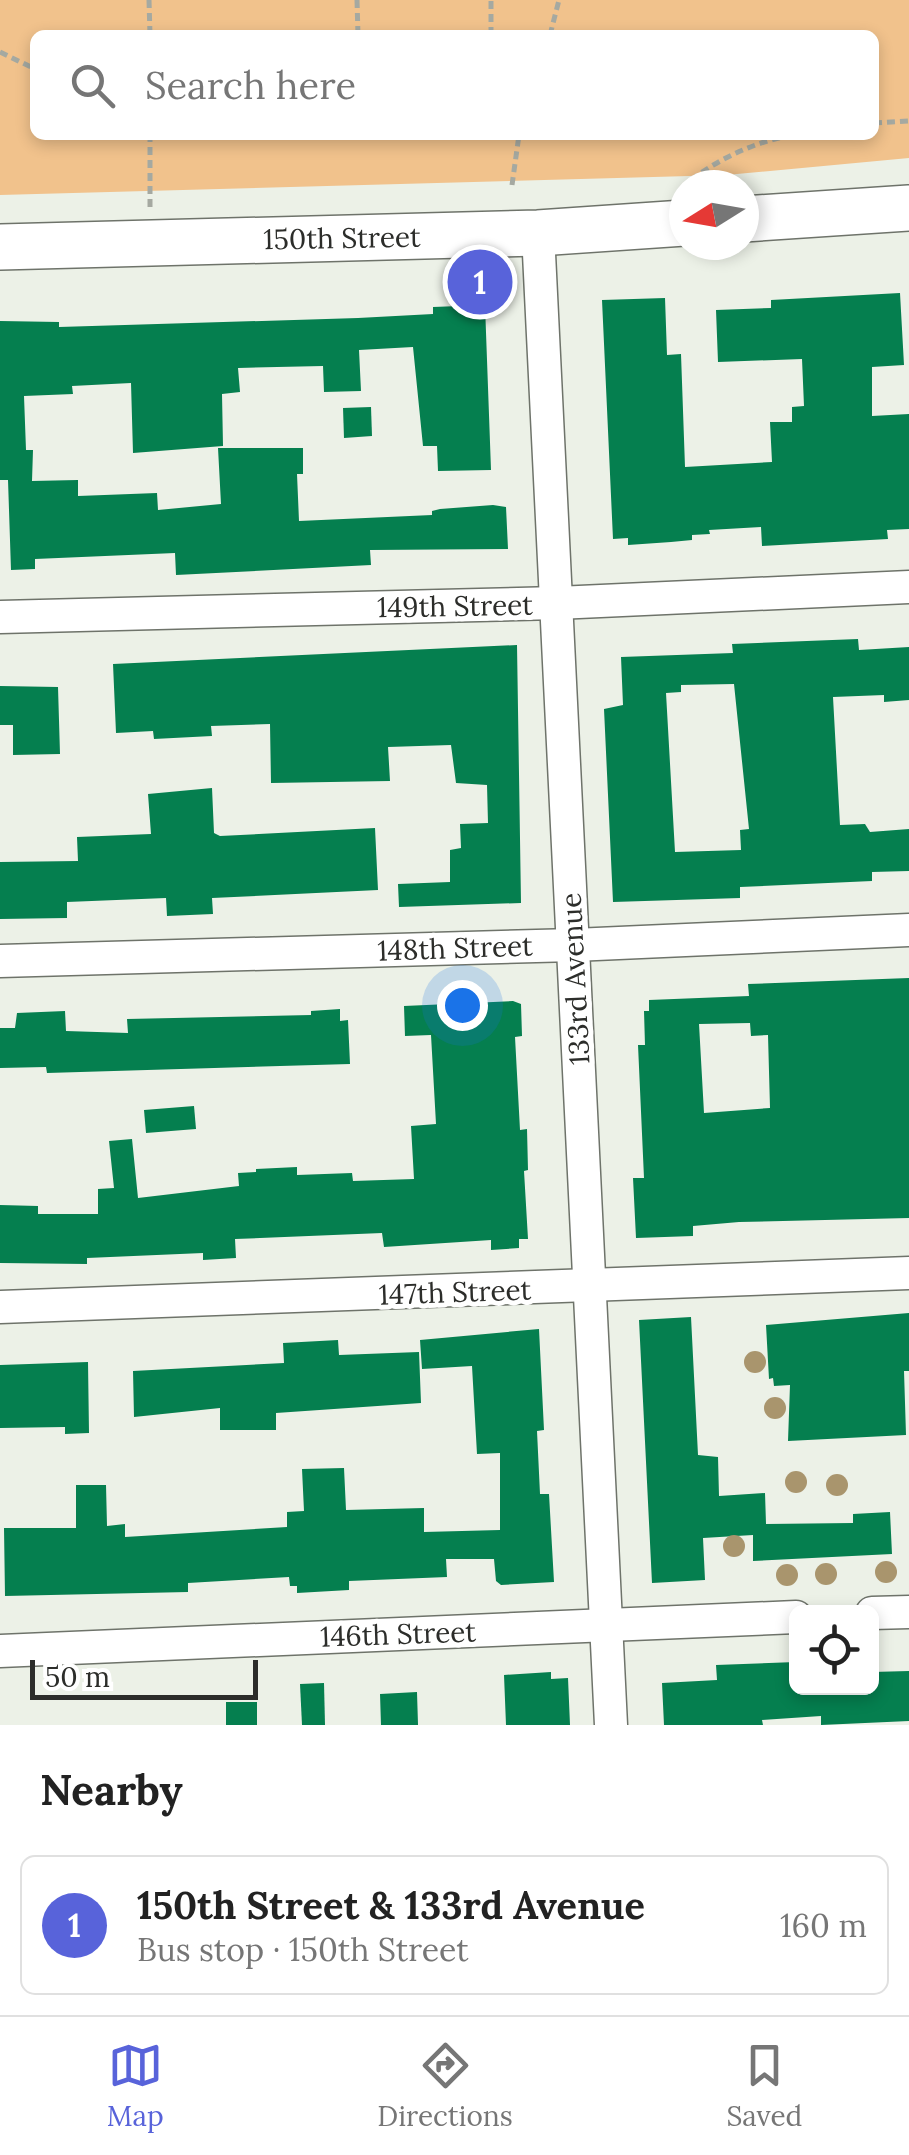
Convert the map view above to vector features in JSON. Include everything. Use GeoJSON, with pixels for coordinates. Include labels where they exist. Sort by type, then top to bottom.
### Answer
{"type":"FeatureCollection","features":[{"type":"Feature","properties":{"kind":"main road","name":"150th Street"},"geometry":{"type":"LineString","coordinates":[[0,247],[538,234],[669,206]]}},
{"type":"Feature","properties":{"kind":"main road"},"geometry":{"type":"LineString","coordinates":[[759,218],[909,208]]}},
{"type":"Feature","properties":{"kind":"street","name":"133rd Avenue"},"geometry":{"type":"LineString","coordinates":[[538,234],[611,1725]]}},
{"type":"Feature","properties":{"kind":"street","name":"149th Street"},"geometry":{"type":"LineString","coordinates":[[0,617],[557,603],[909,587]]}},
{"type":"Feature","properties":{"kind":"street","name":"148th Street"},"geometry":{"type":"LineString","coordinates":[[0,962],[574,945],[909,930]]}},
{"type":"Feature","properties":{"kind":"street","name":"147th Street"},"geometry":{"type":"LineString","coordinates":[[0,1307],[590,1288],[909,1272]]}},
{"type":"Feature","properties":{"kind":"street"},"geometry":{"type":"LineString","coordinates":[[879,1614],[909,1612]]}},
{"type":"Feature","properties":{"kind":"street","name":"146th Street"},"geometry":{"type":"LineString","coordinates":[[0,1651],[789,1617]]}},
{"type":"Feature","properties":{"kind":"path"},"geometry":{"type":"LineString","coordinates":[[150,0],[150,30]]}},
{"type":"Feature","properties":{"kind":"path"},"geometry":{"type":"LineString","coordinates":[[357,0],[358,30]]}},
{"type":"Feature","properties":{"kind":"path"},"geometry":{"type":"LineString","coordinates":[[491,30],[492,0]]}},
{"type":"Feature","properties":{"kind":"path"},"geometry":{"type":"LineString","coordinates":[[551,30],[559,0]]}},
{"type":"Feature","properties":{"kind":"path"},"geometry":{"type":"LineString","coordinates":[[0,52],[30,67]]}},
{"type":"Feature","properties":{"kind":"path"},"geometry":{"type":"LineString","coordinates":[[879,123],[909,121]]}},
{"type":"Feature","properties":{"kind":"path"},"geometry":{"type":"LineString","coordinates":[[150,140],[150,243]]}},
{"type":"Feature","properties":{"kind":"path"},"geometry":{"type":"LineString","coordinates":[[512,186],[518,140]]}},
{"type":"Feature","properties":{"kind":"path"},"geometry":{"type":"LineString","coordinates":[[709,170],[714,163],[769,140]]}},
{"type":"Feature","properties":{"kind":"shaded area"},"geometry":{"type":"Polygon","coordinates":[[[0,0],[909,0],[909,158],[759,172],[669,170],[669,177],[0,195],[0,0]]]}},
{"type":"Feature","properties":{"kind":"building"},"geometry":{"type":"Polygon","coordinates":[[[900,293],[904,365],[872,367],[872,416],[909,414],[909,529],[887,530],[888,539],[762,546],[761,527],[709,530],[710,534],[692,535],[692,540],[671,542],[628,545],[628,538],[613,539],[602,300],[665,298],[667,355],[681,354],[685,467],[772,462],[770,422],[792,422],[792,407],[804,406],[802,359],[718,362],[716,310],[771,308],[771,300],[900,293]]]}},
{"type":"Feature","properties":{"kind":"building"},"geometry":{"type":"Polygon","coordinates":[[[485,305],[491,470],[438,471],[437,446],[423,446],[413,347],[359,350],[361,391],[324,392],[323,366],[238,368],[240,392],[222,394],[223,446],[133,453],[131,383],[72,386],[73,394],[24,396],[26,450],[33,450],[32,481],[78,480],[78,496],[157,493],[158,510],[221,504],[218,448],[303,448],[303,474],[297,474],[299,521],[432,515],[432,511],[440,509],[493,505],[506,507],[508,549],[370,550],[371,565],[176,575],[175,553],[35,559],[35,569],[11,570],[8,480],[0,480],[0,321],[59,322],[59,327],[358,318],[433,314],[433,307],[485,305]]]}},
{"type":"Feature","properties":{"kind":"building"},"geometry":{"type":"Polygon","coordinates":[[[371,407],[372,436],[344,438],[343,408],[371,407]]]}},
{"type":"Feature","properties":{"kind":"building"},"geometry":{"type":"Polygon","coordinates":[[[858,639],[859,650],[909,647],[909,700],[884,702],[884,695],[833,697],[840,825],[865,824],[870,832],[909,829],[909,871],[872,872],[872,881],[740,887],[740,898],[613,902],[604,709],[623,705],[621,657],[733,653],[732,644],[858,639]],[[734,684],[681,685],[681,692],[666,693],[675,852],[741,850],[740,830],[749,829],[734,684]]]}},
{"type":"Feature","properties":{"kind":"building"},"geometry":{"type":"Polygon","coordinates":[[[517,645],[521,903],[399,907],[398,884],[450,882],[450,850],[461,848],[460,824],[488,823],[487,785],[456,783],[451,745],[388,747],[390,781],[271,783],[270,724],[211,726],[212,736],[154,739],[153,731],[116,733],[113,664],[517,645]]]}},
{"type":"Feature","properties":{"kind":"building"},"geometry":{"type":"Polygon","coordinates":[[[0,686],[58,687],[60,754],[13,755],[13,725],[0,725],[0,686]]]}},
{"type":"Feature","properties":{"kind":"building"},"geometry":{"type":"Polygon","coordinates":[[[212,788],[214,833],[220,836],[375,828],[378,890],[212,898],[213,914],[167,916],[166,898],[67,902],[67,918],[0,919],[0,862],[78,861],[77,837],[151,834],[148,794],[212,788]]]}},
{"type":"Feature","properties":{"kind":"building"},"geometry":{"type":"Polygon","coordinates":[[[909,978],[909,1218],[739,1222],[693,1226],[693,1236],[636,1238],[633,1178],[644,1178],[638,1045],[645,1045],[644,1011],[649,1011],[649,1000],[749,996],[748,984],[909,978]],[[750,1023],[699,1024],[704,1113],[770,1108],[768,1035],[751,1036],[750,1023]]]}},
{"type":"Feature","properties":{"kind":"building"},"geometry":{"type":"Polygon","coordinates":[[[513,1001],[521,1004],[522,1036],[515,1037],[520,1130],[527,1129],[528,1170],[524,1171],[528,1239],[519,1239],[519,1248],[491,1250],[491,1240],[384,1247],[382,1233],[235,1239],[236,1258],[203,1260],[203,1253],[87,1258],[87,1264],[0,1263],[0,1205],[38,1206],[38,1214],[98,1214],[98,1189],[114,1188],[109,1141],[132,1139],[138,1198],[239,1186],[238,1173],[256,1169],[297,1167],[297,1175],[352,1173],[353,1181],[414,1179],[411,1126],[436,1124],[431,1035],[405,1036],[404,1006],[513,1001]]]}},
{"type":"Feature","properties":{"kind":"building"},"geometry":{"type":"Polygon","coordinates":[[[340,1009],[340,1021],[348,1020],[350,1064],[47,1073],[46,1067],[0,1068],[0,1028],[15,1028],[17,1013],[65,1011],[66,1031],[128,1033],[127,1019],[311,1015],[311,1011],[340,1009]]]}},
{"type":"Feature","properties":{"kind":"building"},"geometry":{"type":"Polygon","coordinates":[[[194,1106],[196,1129],[146,1133],[144,1110],[194,1106]]]}},
{"type":"Feature","properties":{"kind":"building"},"geometry":{"type":"Polygon","coordinates":[[[909,1313],[909,1371],[904,1371],[906,1435],[788,1441],[790,1385],[774,1386],[773,1378],[769,1379],[766,1325],[909,1313]]]}},
{"type":"Feature","properties":{"kind":"building"},"geometry":{"type":"Polygon","coordinates":[[[691,1317],[698,1455],[718,1457],[719,1496],[765,1493],[766,1524],[853,1523],[853,1514],[890,1512],[892,1554],[753,1561],[753,1535],[703,1538],[705,1580],[652,1583],[639,1320],[691,1317]]]}},
{"type":"Feature","properties":{"kind":"building"},"geometry":{"type":"Polygon","coordinates":[[[539,1329],[544,1430],[537,1431],[540,1494],[549,1494],[554,1582],[501,1585],[496,1581],[494,1559],[446,1559],[447,1577],[349,1581],[349,1590],[297,1593],[297,1586],[290,1586],[289,1577],[188,1583],[188,1592],[5,1596],[4,1528],[76,1528],[76,1485],[106,1485],[107,1526],[125,1524],[125,1537],[287,1527],[287,1512],[304,1511],[302,1469],[344,1468],[346,1510],[424,1508],[424,1532],[500,1530],[500,1453],[477,1454],[472,1366],[422,1369],[420,1340],[539,1329]]]}},
{"type":"Feature","properties":{"kind":"building"},"geometry":{"type":"Polygon","coordinates":[[[338,1340],[339,1355],[419,1352],[421,1403],[276,1413],[276,1430],[220,1430],[220,1408],[134,1417],[133,1371],[284,1363],[283,1343],[338,1340]]]}},
{"type":"Feature","properties":{"kind":"building"},"geometry":{"type":"Polygon","coordinates":[[[88,1362],[89,1433],[65,1434],[65,1427],[0,1428],[0,1365],[88,1362]]]}},
{"type":"Feature","properties":{"kind":"building"},"geometry":{"type":"Polygon","coordinates":[[[789,1662],[789,1695],[879,1695],[879,1672],[909,1671],[909,1721],[821,1725],[821,1716],[762,1720],[763,1725],[664,1725],[662,1683],[717,1680],[716,1665],[789,1662]]]}},
{"type":"Feature","properties":{"kind":"building"},"geometry":{"type":"Polygon","coordinates":[[[551,1672],[551,1679],[568,1678],[570,1725],[506,1725],[504,1675],[551,1672]]]}},
{"type":"Feature","properties":{"kind":"building"},"geometry":{"type":"Polygon","coordinates":[[[324,1683],[325,1725],[302,1725],[300,1684],[324,1683]]]}},
{"type":"Feature","properties":{"kind":"building"},"geometry":{"type":"Polygon","coordinates":[[[417,1692],[418,1725],[381,1725],[380,1694],[417,1692]]]}},
{"type":"Feature","properties":{"kind":"building"},"geometry":{"type":"Polygon","coordinates":[[[226,1702],[257,1702],[257,1725],[226,1725],[226,1702]]]}},
{"type":"Feature","properties":{"kind":"place","name":"150th Street & 133rd Avenue"},"geometry":{"type":"Point","coordinates":[480,282]}}]}
